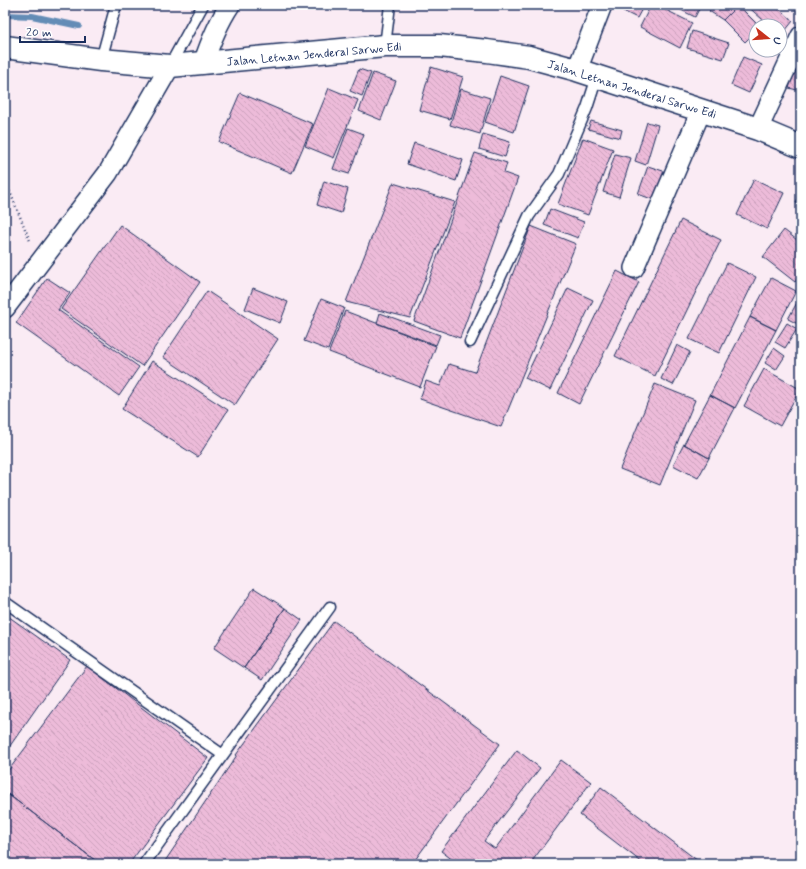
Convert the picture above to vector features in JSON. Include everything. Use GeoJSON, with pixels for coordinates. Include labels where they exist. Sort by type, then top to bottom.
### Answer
{"type":"FeatureCollection","features":[{"type":"Feature","properties":{"kind":"main road","name":"Jalan Letnan Jenderal Sarwo Edi"},"geometry":{"type":"LineString","coordinates":[[5,47],[101,60],[170,66],[385,46],[439,46],[487,51],[529,57],[577,70],[758,129],[801,147]]}},
{"type":"Feature","properties":{"kind":"street"},"geometry":{"type":"LineString","coordinates":[[203,64],[212,37],[230,5]]}},
{"type":"Feature","properties":{"kind":"street"},"geometry":{"type":"LineString","coordinates":[[577,70],[602,5]]}},
{"type":"Feature","properties":{"kind":"street"},"geometry":{"type":"LineString","coordinates":[[758,129],[801,36]]}},
{"type":"Feature","properties":{"kind":"street"},"geometry":{"type":"LineString","coordinates":[[5,308],[108,173],[170,66]]}},
{"type":"Feature","properties":{"kind":"street"},"geometry":{"type":"LineString","coordinates":[[634,268],[701,110]]}},
{"type":"Feature","properties":{"kind":"lane"},"geometry":{"type":"LineString","coordinates":[[101,60],[116,5]]}},
{"type":"Feature","properties":{"kind":"lane"},"geometry":{"type":"LineString","coordinates":[[170,66],[203,5]]}},
{"type":"Feature","properties":{"kind":"lane"},"geometry":{"type":"LineString","coordinates":[[385,46],[390,5]]}},
{"type":"Feature","properties":{"kind":"lane"},"geometry":{"type":"LineString","coordinates":[[470,342],[529,216],[559,174],[587,108],[597,77]]}},
{"type":"Feature","properties":{"kind":"lane"},"geometry":{"type":"LineString","coordinates":[[5,602],[223,755]]}},
{"type":"Feature","properties":{"kind":"lane"},"geometry":{"type":"LineString","coordinates":[[144,864],[330,607]]}},
{"type":"Feature","properties":{"kind":"path"},"geometry":{"type":"LineString","coordinates":[[5,180],[20,219],[40,262]]}},
{"type":"Feature","properties":{"kind":"building"},"geometry":{"type":"Polygon","coordinates":[[[616,5],[644,5],[637,18],[615,7],[616,5]]]}},
{"type":"Feature","properties":{"kind":"building"},"geometry":{"type":"Polygon","coordinates":[[[651,5],[656,5],[692,23],[680,48],[640,27],[651,5]]]}},
{"type":"Feature","properties":{"kind":"building"},"geometry":{"type":"Polygon","coordinates":[[[671,5],[701,5],[695,17],[671,5]]]}},
{"type":"Feature","properties":{"kind":"building"},"geometry":{"type":"Polygon","coordinates":[[[715,5],[738,5],[723,20],[709,11],[715,5]]]}},
{"type":"Feature","properties":{"kind":"building"},"geometry":{"type":"Polygon","coordinates":[[[738,5],[751,18],[748,18],[748,39],[745,42],[723,20],[738,5]]]}},
{"type":"Feature","properties":{"kind":"building"},"geometry":{"type":"Polygon","coordinates":[[[746,5],[775,5],[793,21],[788,27],[788,18],[761,18],[746,5]]]}},
{"type":"Feature","properties":{"kind":"building"},"geometry":{"type":"Polygon","coordinates":[[[692,31],[729,43],[723,59],[687,48],[692,31]]]}},
{"type":"Feature","properties":{"kind":"building"},"geometry":{"type":"Polygon","coordinates":[[[801,51],[801,91],[789,88],[801,51]]]}},
{"type":"Feature","properties":{"kind":"building"},"geometry":{"type":"Polygon","coordinates":[[[743,57],[762,65],[749,93],[731,85],[743,57]]]}},
{"type":"Feature","properties":{"kind":"building"},"geometry":{"type":"Polygon","coordinates":[[[431,67],[463,77],[450,119],[419,110],[431,67]]]}},
{"type":"Feature","properties":{"kind":"building"},"geometry":{"type":"Polygon","coordinates":[[[359,69],[371,73],[362,96],[350,91],[359,69]]]}},
{"type":"Feature","properties":{"kind":"building"},"geometry":{"type":"Polygon","coordinates":[[[373,73],[396,81],[381,120],[359,111],[373,73]]]}},
{"type":"Feature","properties":{"kind":"building"},"geometry":{"type":"Polygon","coordinates":[[[500,76],[529,86],[514,132],[485,122],[500,76]]]}},
{"type":"Feature","properties":{"kind":"building"},"geometry":{"type":"Polygon","coordinates":[[[329,88],[358,100],[334,158],[305,146],[329,88]]]}},
{"type":"Feature","properties":{"kind":"building"},"geometry":{"type":"Polygon","coordinates":[[[461,89],[490,98],[480,134],[450,125],[461,89]]]}},
{"type":"Feature","properties":{"kind":"building"},"geometry":{"type":"Polygon","coordinates":[[[240,93],[313,124],[292,173],[219,142],[240,93]]]}},
{"type":"Feature","properties":{"kind":"building"},"geometry":{"type":"Polygon","coordinates":[[[591,121],[622,130],[620,138],[588,129],[591,121]]]}},
{"type":"Feature","properties":{"kind":"building"},"geometry":{"type":"Polygon","coordinates":[[[647,122],[658,125],[646,165],[635,161],[647,122]]]}},
{"type":"Feature","properties":{"kind":"building"},"geometry":{"type":"Polygon","coordinates":[[[348,128],[364,134],[349,174],[333,169],[348,128]]]}},
{"type":"Feature","properties":{"kind":"building"},"geometry":{"type":"Polygon","coordinates":[[[483,134],[510,142],[505,157],[479,149],[483,134]]]}},
{"type":"Feature","properties":{"kind":"building"},"geometry":{"type":"Polygon","coordinates":[[[583,138],[613,149],[588,215],[558,204],[583,138]]]}},
{"type":"Feature","properties":{"kind":"building"},"geometry":{"type":"Polygon","coordinates":[[[414,143],[463,160],[456,181],[407,164],[414,143]]]}},
{"type":"Feature","properties":{"kind":"building"},"geometry":{"type":"Polygon","coordinates":[[[475,153],[507,163],[504,173],[518,178],[460,338],[414,321],[475,153]]]}},
{"type":"Feature","properties":{"kind":"building"},"geometry":{"type":"Polygon","coordinates":[[[615,154],[631,158],[619,197],[603,192],[615,154]]]}},
{"type":"Feature","properties":{"kind":"building"},"geometry":{"type":"Polygon","coordinates":[[[648,166],[666,172],[657,201],[638,194],[648,166]]]}},
{"type":"Feature","properties":{"kind":"building"},"geometry":{"type":"Polygon","coordinates":[[[754,179],[784,193],[767,229],[737,215],[754,179]]]}},
{"type":"Feature","properties":{"kind":"building"},"geometry":{"type":"Polygon","coordinates":[[[324,181],[348,189],[341,213],[317,205],[324,181]]]}},
{"type":"Feature","properties":{"kind":"building"},"geometry":{"type":"Polygon","coordinates":[[[393,183],[455,202],[410,318],[346,302],[393,183]]]}},
{"type":"Feature","properties":{"kind":"building"},"geometry":{"type":"Polygon","coordinates":[[[801,189],[801,205],[796,203],[801,189]]]}},
{"type":"Feature","properties":{"kind":"building"},"geometry":{"type":"Polygon","coordinates":[[[550,209],[584,222],[578,238],[544,225],[550,209]]]}},
{"type":"Feature","properties":{"kind":"building"},"geometry":{"type":"Polygon","coordinates":[[[681,220],[721,240],[655,376],[615,356],[681,220]]]}},
{"type":"Feature","properties":{"kind":"building"},"geometry":{"type":"Polygon","coordinates":[[[120,225],[200,282],[142,366],[61,309],[120,225]]]}},
{"type":"Feature","properties":{"kind":"building"},"geometry":{"type":"Polygon","coordinates":[[[531,226],[576,244],[501,427],[420,399],[426,381],[440,386],[449,364],[475,372],[531,226]]]}},
{"type":"Feature","properties":{"kind":"building"},"geometry":{"type":"Polygon","coordinates":[[[784,230],[801,243],[801,274],[795,282],[763,257],[784,230]]]}},
{"type":"Feature","properties":{"kind":"building"},"geometry":{"type":"Polygon","coordinates":[[[727,263],[756,277],[719,353],[689,339],[727,263]]]}},
{"type":"Feature","properties":{"kind":"building"},"geometry":{"type":"Polygon","coordinates":[[[617,271],[639,282],[579,404],[558,393],[617,271]]]}},
{"type":"Feature","properties":{"kind":"building"},"geometry":{"type":"Polygon","coordinates":[[[47,278],[70,293],[58,310],[139,367],[119,396],[16,323],[47,278]]]}},
{"type":"Feature","properties":{"kind":"building"},"geometry":{"type":"Polygon","coordinates":[[[771,278],[796,291],[776,330],[750,317],[771,278]]]}},
{"type":"Feature","properties":{"kind":"building"},"geometry":{"type":"Polygon","coordinates":[[[253,288],[288,302],[280,323],[245,309],[253,288]]]}},
{"type":"Feature","properties":{"kind":"building"},"geometry":{"type":"Polygon","coordinates":[[[568,288],[593,300],[550,390],[525,378],[568,288]]]}},
{"type":"Feature","properties":{"kind":"building"},"geometry":{"type":"Polygon","coordinates":[[[207,291],[278,339],[235,405],[163,357],[207,291]]]}},
{"type":"Feature","properties":{"kind":"building"},"geometry":{"type":"Polygon","coordinates":[[[800,297],[801,319],[798,324],[788,319],[800,297]]]}},
{"type":"Feature","properties":{"kind":"building"},"geometry":{"type":"Polygon","coordinates":[[[321,299],[344,308],[328,350],[304,341],[321,299]]]}},
{"type":"Feature","properties":{"kind":"building"},"geometry":{"type":"Polygon","coordinates":[[[345,311],[436,346],[420,387],[329,352],[345,311]]]}},
{"type":"Feature","properties":{"kind":"building"},"geometry":{"type":"Polygon","coordinates":[[[380,313],[440,335],[436,345],[377,323],[380,313]]]}},
{"type":"Feature","properties":{"kind":"building"},"geometry":{"type":"Polygon","coordinates":[[[750,317],[776,330],[735,408],[710,395],[750,317]]]}},
{"type":"Feature","properties":{"kind":"building"},"geometry":{"type":"Polygon","coordinates":[[[787,323],[797,329],[785,348],[775,342],[787,323]]]}},
{"type":"Feature","properties":{"kind":"building"},"geometry":{"type":"Polygon","coordinates":[[[801,331],[801,342],[796,339],[801,331]]]}},
{"type":"Feature","properties":{"kind":"building"},"geometry":{"type":"Polygon","coordinates":[[[677,345],[690,352],[673,385],[661,379],[677,345]]]}},
{"type":"Feature","properties":{"kind":"building"},"geometry":{"type":"Polygon","coordinates":[[[774,348],[785,356],[776,370],[765,363],[774,348]]]}},
{"type":"Feature","properties":{"kind":"building"},"geometry":{"type":"Polygon","coordinates":[[[152,361],[228,410],[198,457],[122,409],[152,361]]]}},
{"type":"Feature","properties":{"kind":"building"},"geometry":{"type":"Polygon","coordinates":[[[764,369],[800,389],[780,426],[744,406],[764,369]]]}},
{"type":"Feature","properties":{"kind":"building"},"geometry":{"type":"Polygon","coordinates":[[[655,384],[695,400],[660,485],[620,469],[655,384]]]}},
{"type":"Feature","properties":{"kind":"building"},"geometry":{"type":"Polygon","coordinates":[[[710,395],[735,408],[709,458],[684,444],[710,395]]]}},
{"type":"Feature","properties":{"kind":"building"},"geometry":{"type":"Polygon","coordinates":[[[684,444],[709,458],[698,478],[673,465],[684,444]]]}},
{"type":"Feature","properties":{"kind":"building"},"geometry":{"type":"Polygon","coordinates":[[[254,588],[285,608],[244,668],[214,648],[254,588]]]}},
{"type":"Feature","properties":{"kind":"building"},"geometry":{"type":"Polygon","coordinates":[[[285,608],[302,620],[262,680],[244,668],[285,608]]]}},
{"type":"Feature","properties":{"kind":"building"},"geometry":{"type":"Polygon","coordinates":[[[5,614],[70,660],[5,753],[5,614]]]}},
{"type":"Feature","properties":{"kind":"building"},"geometry":{"type":"Polygon","coordinates":[[[334,621],[500,744],[412,864],[163,864],[236,755],[334,621]]]}},
{"type":"Feature","properties":{"kind":"building"},"geometry":{"type":"Polygon","coordinates":[[[87,666],[208,758],[129,864],[100,864],[5,792],[5,775],[87,666]]]}},
{"type":"Feature","properties":{"kind":"building"},"geometry":{"type":"Polygon","coordinates":[[[517,750],[540,768],[484,841],[495,849],[561,760],[591,782],[530,864],[458,864],[441,851],[517,750]]]}},
{"type":"Feature","properties":{"kind":"building"},"geometry":{"type":"Polygon","coordinates":[[[601,787],[702,864],[644,864],[580,815],[601,787]]]}},
{"type":"Feature","properties":{"kind":"building"},"geometry":{"type":"Polygon","coordinates":[[[5,792],[100,864],[5,864],[5,792]]]}},
{"type":"Feature","properties":{"kind":"waterway"},"geometry":{"type":"LineString","coordinates":[[5,15],[32,16],[79,26]]}}]}
